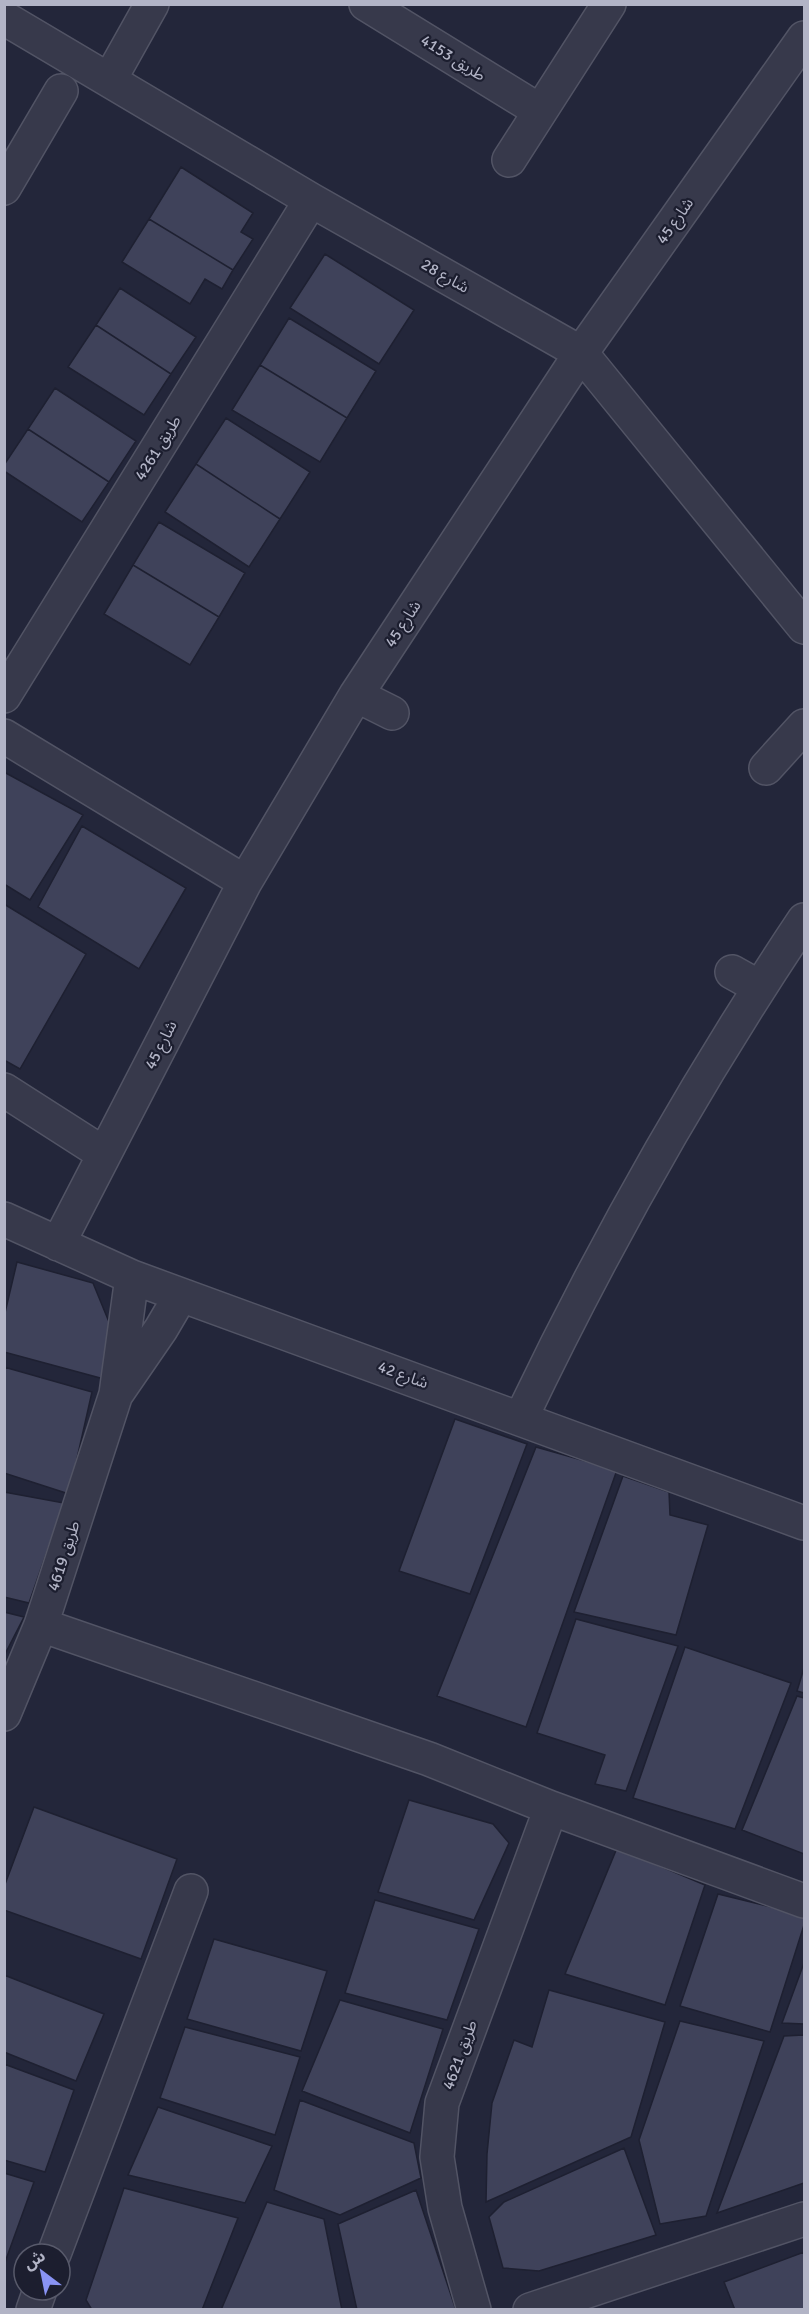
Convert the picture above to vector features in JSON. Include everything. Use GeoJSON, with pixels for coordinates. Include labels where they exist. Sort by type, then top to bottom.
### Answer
{"type":"FeatureCollection","features":[{"type":"Feature","properties":{"kind":"street"},"geometry":{"type":"LineString","coordinates":[[110,79],[152,4]]}},
{"type":"Feature","properties":{"kind":"street","name":"طريق 4153"},"geometry":{"type":"LineString","coordinates":[[366,4],[540,111]]}},
{"type":"Feature","properties":{"kind":"street"},"geometry":{"type":"LineString","coordinates":[[509,160],[609,4]]}},
{"type":"Feature","properties":{"kind":"street","name":"شارع 28"},"geometry":{"type":"LineString","coordinates":[[4,18],[312,200],[581,353],[804,627]]}},
{"type":"Feature","properties":{"kind":"street","name":"شارع 45"},"geometry":{"type":"LineString","coordinates":[[58,1244],[245,882],[356,695],[581,353],[804,38]]}},
{"type":"Feature","properties":{"kind":"street"},"geometry":{"type":"LineString","coordinates":[[4,188],[61,91]]}},
{"type":"Feature","properties":{"kind":"street","name":"طريق 4261"},"geometry":{"type":"LineString","coordinates":[[4,696],[312,200]]}},
{"type":"Feature","properties":{"kind":"street"},"geometry":{"type":"LineString","coordinates":[[356,695],[392,713]]}},
{"type":"Feature","properties":{"kind":"street"},"geometry":{"type":"LineString","coordinates":[[766,768],[804,726]]}},
{"type":"Feature","properties":{"kind":"street"},"geometry":{"type":"LineString","coordinates":[[4,736],[245,882]]}},
{"type":"Feature","properties":{"kind":"street"},"geometry":{"type":"LineString","coordinates":[[521,1418],[609,1242],[706,1070],[746,979],[804,920]]}},
{"type":"Feature","properties":{"kind":"street"},"geometry":{"type":"LineString","coordinates":[[4,1090],[104,1154]]}},
{"type":"Feature","properties":{"kind":"street","name":"شارع 42"},"geometry":{"type":"LineString","coordinates":[[4,1219],[132,1277],[804,1523]]}},
{"type":"Feature","properties":{"kind":"street","name":"طريق 4619"},"geometry":{"type":"LineString","coordinates":[[4,1714],[41,1625],[116,1394],[132,1277]]}},
{"type":"Feature","properties":{"kind":"street","name":"طريق 4619"},"geometry":{"type":"LineString","coordinates":[[116,1394],[145,1354],[181,1295]]}},
{"type":"Feature","properties":{"kind":"street"},"geometry":{"type":"LineString","coordinates":[[41,1625],[429,1759],[551,1808],[804,1901]]}},
{"type":"Feature","properties":{"kind":"street","name":"طريق 4621"},"geometry":{"type":"LineString","coordinates":[[474,2310],[441,2188],[437,2157],[442,2103],[551,1808]]}},
{"type":"Feature","properties":{"kind":"street"},"geometry":{"type":"LineString","coordinates":[[59,2242],[191,1891]]}},
{"type":"Feature","properties":{"kind":"street"},"geometry":{"type":"LineString","coordinates":[[530,2310],[804,2219]]}},
{"type":"Feature","properties":{"kind":"building"},"geometry":{"type":"Polygon","coordinates":[[[181,167],[253,213],[241,232],[253,239],[233,270],[149,219],[181,167]]]}},
{"type":"Feature","properties":{"kind":"building"},"geometry":{"type":"Polygon","coordinates":[[[149,219],[233,270],[222,289],[205,279],[190,304],[122,262],[149,219]]]}},
{"type":"Feature","properties":{"kind":"building"},"geometry":{"type":"Polygon","coordinates":[[[325,254],[414,310],[379,364],[290,308],[325,254]]]}},
{"type":"Feature","properties":{"kind":"building"},"geometry":{"type":"Polygon","coordinates":[[[120,288],[196,337],[171,374],[96,325],[120,288]]]}},
{"type":"Feature","properties":{"kind":"building"},"geometry":{"type":"Polygon","coordinates":[[[289,318],[376,371],[347,418],[260,365],[289,318]]]}},
{"type":"Feature","properties":{"kind":"building"},"geometry":{"type":"Polygon","coordinates":[[[96,325],[171,374],[144,415],[68,367],[96,325]]]}},
{"type":"Feature","properties":{"kind":"building"},"geometry":{"type":"Polygon","coordinates":[[[260,365],[347,418],[320,462],[232,410],[260,365]]]}},
{"type":"Feature","properties":{"kind":"building"},"geometry":{"type":"Polygon","coordinates":[[[55,388],[136,441],[109,482],[28,429],[55,388]]]}},
{"type":"Feature","properties":{"kind":"building"},"geometry":{"type":"Polygon","coordinates":[[[226,418],[310,472],[280,519],[196,464],[226,418]]]}},
{"type":"Feature","properties":{"kind":"building"},"geometry":{"type":"Polygon","coordinates":[[[28,429],[109,482],[82,522],[4,471],[4,465],[28,429]]]}},
{"type":"Feature","properties":{"kind":"building"},"geometry":{"type":"Polygon","coordinates":[[[196,464],[280,519],[249,567],[165,512],[196,464]]]}},
{"type":"Feature","properties":{"kind":"building"},"geometry":{"type":"Polygon","coordinates":[[[159,522],[245,573],[219,617],[133,565],[159,522]]]}},
{"type":"Feature","properties":{"kind":"building"},"geometry":{"type":"Polygon","coordinates":[[[133,565],[219,617],[190,665],[104,614],[133,565]]]}},
{"type":"Feature","properties":{"kind":"building"},"geometry":{"type":"Polygon","coordinates":[[[4,772],[83,815],[30,900],[4,884],[4,772]]]}},
{"type":"Feature","properties":{"kind":"building"},"geometry":{"type":"Polygon","coordinates":[[[82,826],[186,888],[139,969],[38,907],[82,826]]]}},
{"type":"Feature","properties":{"kind":"building"},"geometry":{"type":"Polygon","coordinates":[[[4,904],[86,954],[20,1069],[4,1060],[4,904]]]}},
{"type":"Feature","properties":{"kind":"building"},"geometry":{"type":"Polygon","coordinates":[[[17,1262],[93,1283],[109,1322],[104,1379],[4,1352],[4,1317],[17,1262]]]}},
{"type":"Feature","properties":{"kind":"building"},"geometry":{"type":"Polygon","coordinates":[[[4,1367],[92,1392],[69,1494],[4,1473],[4,1367]]]}},
{"type":"Feature","properties":{"kind":"building"},"geometry":{"type":"Polygon","coordinates":[[[455,1419],[527,1444],[470,1594],[399,1571],[455,1419]]]}},
{"type":"Feature","properties":{"kind":"building"},"geometry":{"type":"Polygon","coordinates":[[[536,1447],[617,1470],[526,1727],[437,1696],[536,1447]]]}},
{"type":"Feature","properties":{"kind":"building"},"geometry":{"type":"Polygon","coordinates":[[[623,1476],[669,1492],[670,1515],[708,1525],[676,1635],[574,1612],[623,1476]]]}},
{"type":"Feature","properties":{"kind":"building"},"geometry":{"type":"Polygon","coordinates":[[[4,1492],[64,1503],[29,1603],[4,1597],[4,1492]]]}},
{"type":"Feature","properties":{"kind":"building"},"geometry":{"type":"Polygon","coordinates":[[[4,1612],[24,1617],[4,1656],[4,1612]]]}},
{"type":"Feature","properties":{"kind":"building"},"geometry":{"type":"Polygon","coordinates":[[[576,1619],[678,1646],[626,1791],[595,1784],[605,1755],[537,1733],[576,1619]]]}},
{"type":"Feature","properties":{"kind":"building"},"geometry":{"type":"Polygon","coordinates":[[[685,1647],[791,1683],[735,1829],[633,1798],[685,1647]]]}},
{"type":"Feature","properties":{"kind":"building"},"geometry":{"type":"Polygon","coordinates":[[[804,1668],[804,1693],[797,1691],[804,1668]]]}},
{"type":"Feature","properties":{"kind":"building"},"geometry":{"type":"Polygon","coordinates":[[[797,1696],[804,1698],[804,1854],[742,1830],[797,1696]]]}},
{"type":"Feature","properties":{"kind":"building"},"geometry":{"type":"Polygon","coordinates":[[[409,1800],[493,1824],[509,1843],[474,1920],[378,1892],[409,1800]]]}},
{"type":"Feature","properties":{"kind":"building"},"geometry":{"type":"Polygon","coordinates":[[[34,1807],[177,1859],[141,1959],[4,1910],[4,1887],[34,1807]]]}},
{"type":"Feature","properties":{"kind":"building"},"geometry":{"type":"Polygon","coordinates":[[[617,1848],[705,1885],[665,2005],[565,1974],[617,1848]]]}},
{"type":"Feature","properties":{"kind":"building"},"geometry":{"type":"Polygon","coordinates":[[[718,1894],[804,1915],[804,1925],[770,2032],[680,2006],[718,1894]]]}},
{"type":"Feature","properties":{"kind":"building"},"geometry":{"type":"Polygon","coordinates":[[[375,1900],[479,1929],[447,2020],[345,1993],[375,1900]]]}},
{"type":"Feature","properties":{"kind":"building"},"geometry":{"type":"Polygon","coordinates":[[[214,1939],[327,1971],[301,2051],[187,2019],[214,1939]]]}},
{"type":"Feature","properties":{"kind":"building"},"geometry":{"type":"Polygon","coordinates":[[[804,1963],[804,2024],[782,2023],[804,1963]]]}},
{"type":"Feature","properties":{"kind":"building"},"geometry":{"type":"Polygon","coordinates":[[[4,1975],[104,2014],[76,2081],[4,2052],[4,1975]]]}},
{"type":"Feature","properties":{"kind":"building"},"geometry":{"type":"Polygon","coordinates":[[[549,1990],[665,2022],[631,2137],[486,2202],[487,2154],[492,2103],[514,2040],[532,2047],[549,1990]]]}},
{"type":"Feature","properties":{"kind":"building"},"geometry":{"type":"Polygon","coordinates":[[[340,2000],[443,2029],[410,2133],[302,2091],[340,2000]]]}},
{"type":"Feature","properties":{"kind":"building"},"geometry":{"type":"Polygon","coordinates":[[[680,2021],[764,2041],[706,2216],[660,2224],[639,2140],[680,2021]]]}},
{"type":"Feature","properties":{"kind":"building"},"geometry":{"type":"Polygon","coordinates":[[[185,2027],[300,2057],[275,2135],[160,2098],[185,2027]]]}},
{"type":"Feature","properties":{"kind":"building"},"geometry":{"type":"Polygon","coordinates":[[[804,2035],[804,2183],[717,2213],[784,2036],[804,2035]]]}},
{"type":"Feature","properties":{"kind":"building"},"geometry":{"type":"Polygon","coordinates":[[[4,2064],[74,2090],[45,2172],[4,2160],[4,2064]]]}},
{"type":"Feature","properties":{"kind":"building"},"geometry":{"type":"Polygon","coordinates":[[[300,2100],[414,2143],[421,2178],[340,2215],[274,2190],[300,2100]]]}},
{"type":"Feature","properties":{"kind":"building"},"geometry":{"type":"Polygon","coordinates":[[[158,2107],[272,2146],[245,2203],[128,2175],[158,2107]]]}},
{"type":"Feature","properties":{"kind":"building"},"geometry":{"type":"Polygon","coordinates":[[[624,2148],[656,2235],[539,2271],[503,2268],[489,2217],[504,2202],[624,2148]]]}},
{"type":"Feature","properties":{"kind":"building"},"geometry":{"type":"Polygon","coordinates":[[[4,2173],[34,2182],[4,2265],[4,2173]]]}},
{"type":"Feature","properties":{"kind":"building"},"geometry":{"type":"Polygon","coordinates":[[[124,2188],[238,2218],[202,2310],[92,2310],[86,2300],[124,2188]]]}},
{"type":"Feature","properties":{"kind":"building"},"geometry":{"type":"Polygon","coordinates":[[[416,2190],[456,2310],[357,2310],[338,2224],[416,2190]]]}},
{"type":"Feature","properties":{"kind":"building"},"geometry":{"type":"Polygon","coordinates":[[[267,2202],[324,2219],[342,2310],[221,2310],[267,2202]]]}},
{"type":"Feature","properties":{"kind":"building"},"geometry":{"type":"Polygon","coordinates":[[[804,2252],[804,2310],[735,2310],[724,2282],[804,2252]]]}}]}
